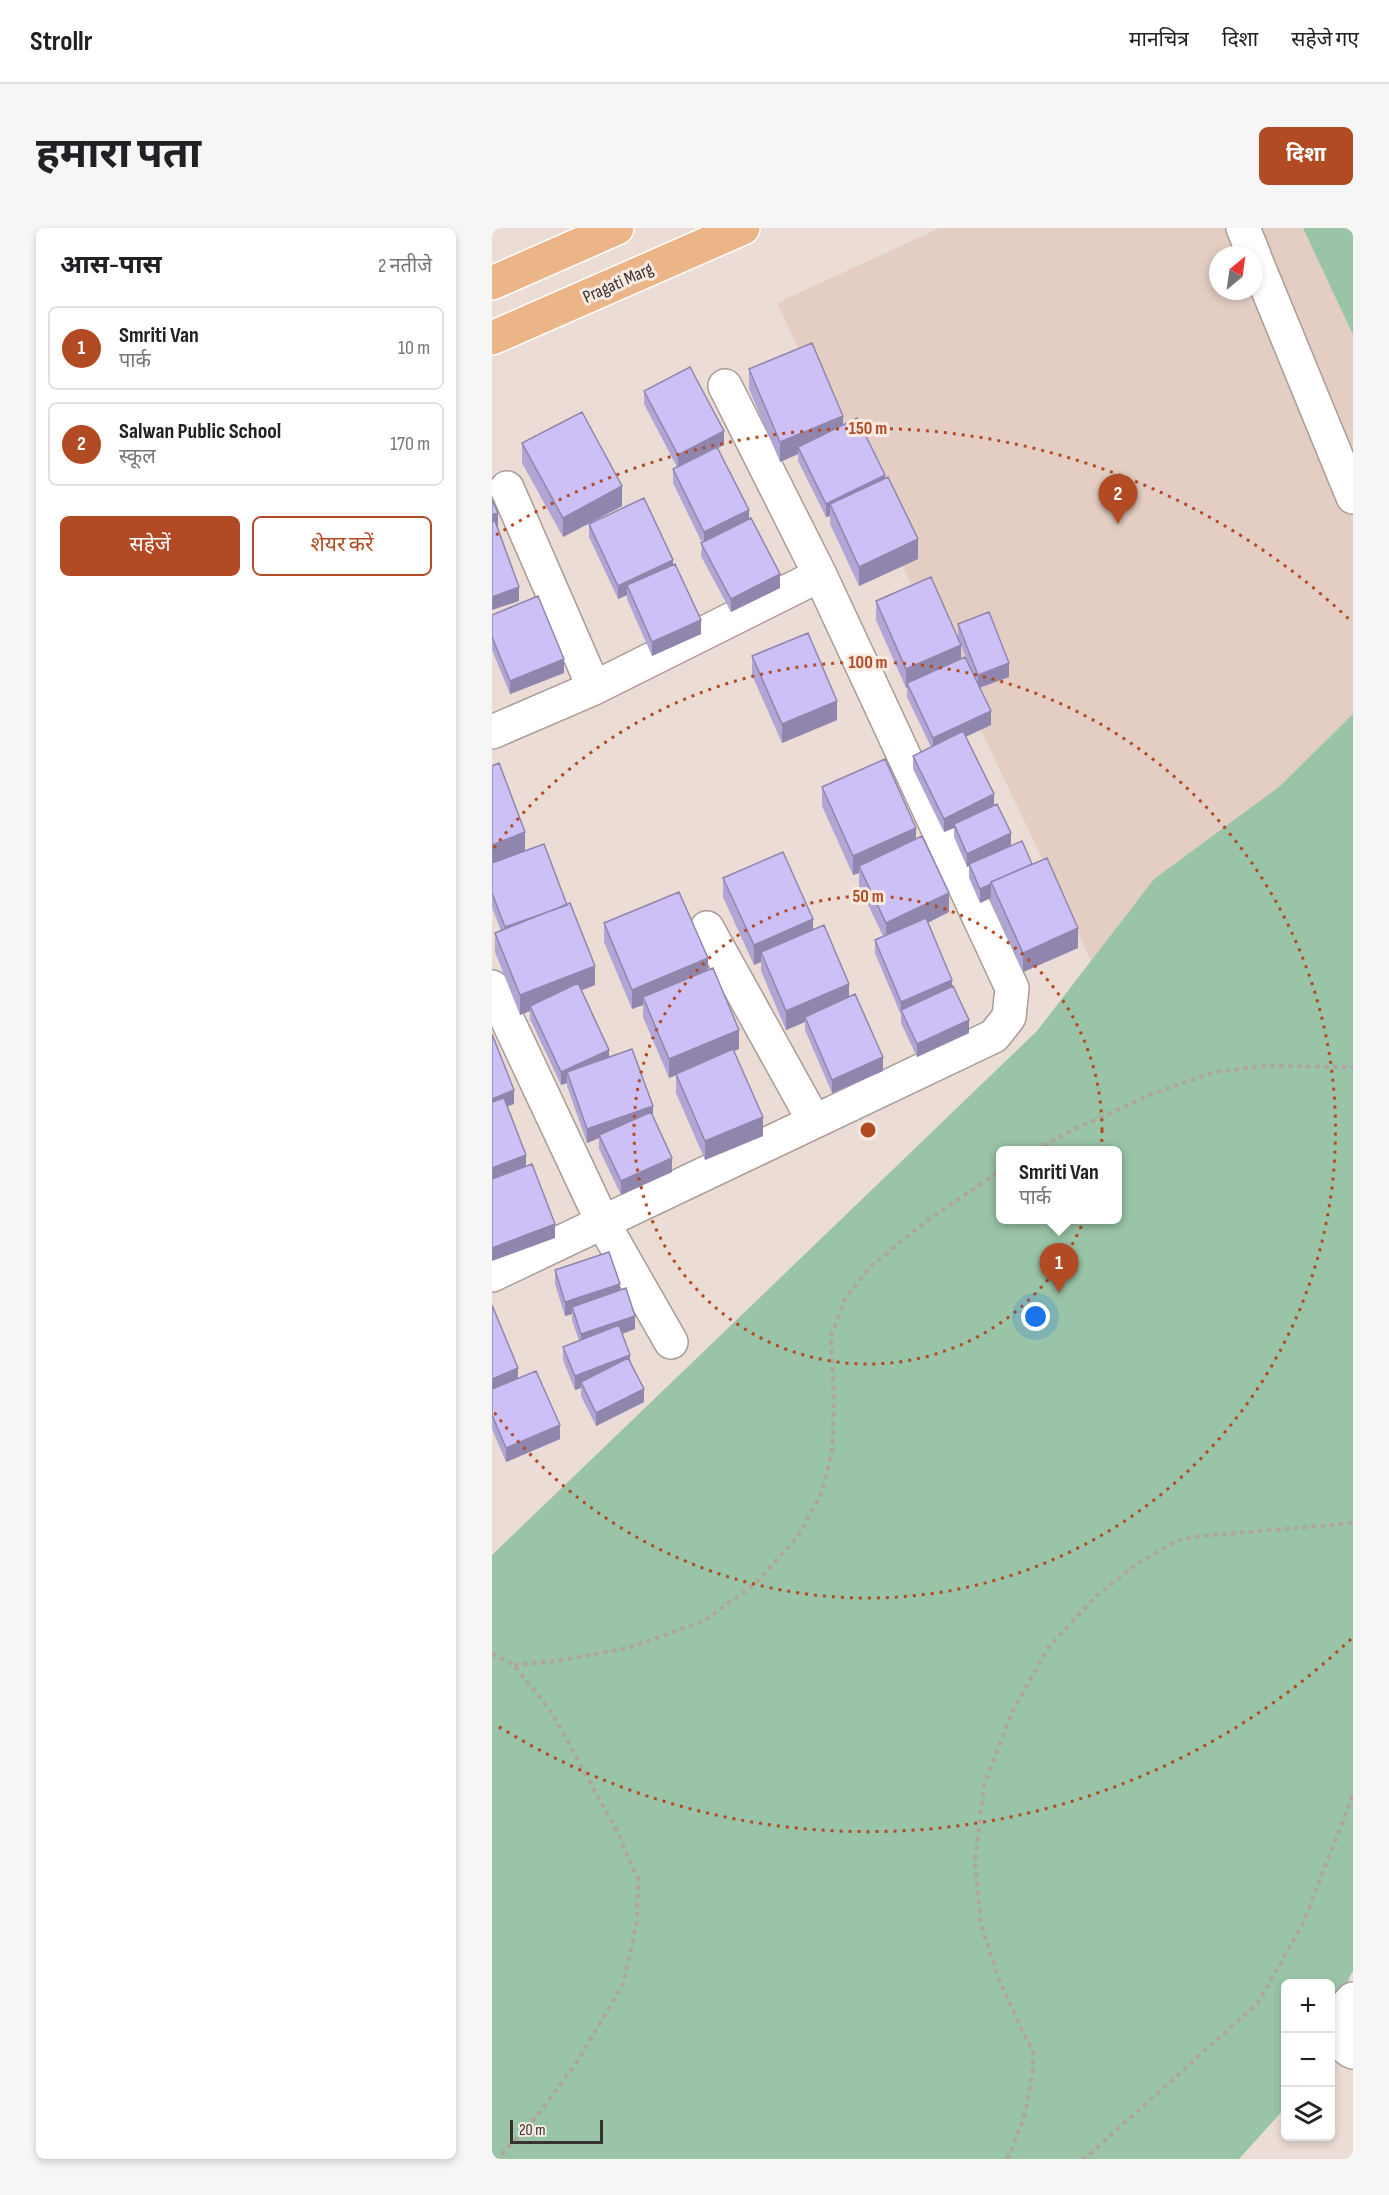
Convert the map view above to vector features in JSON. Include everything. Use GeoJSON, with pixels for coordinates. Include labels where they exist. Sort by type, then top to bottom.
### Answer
{"type":"FeatureCollection","features":[{"type":"Feature","properties":{"kind":"main road"},"geometry":{"type":"LineString","coordinates":[[492,283],[616,228]]}},
{"type":"Feature","properties":{"kind":"main road","name":"Pragati Marg"},"geometry":{"type":"LineString","coordinates":[[492,338],[743,228]]}},
{"type":"Feature","properties":{"kind":"street"},"geometry":{"type":"LineString","coordinates":[[1243,228],[1250,246]]}},
{"type":"Feature","properties":{"kind":"street"},"geometry":{"type":"LineString","coordinates":[[1263,277],[1353,497]]}},
{"type":"Feature","properties":{"kind":"street"},"geometry":{"type":"LineString","coordinates":[[492,1275],[994,1036],[1009,1017],[1012,988],[820,576],[725,386]]}},
{"type":"Feature","properties":{"kind":"street"},"geometry":{"type":"LineString","coordinates":[[507,488],[594,688]]}},
{"type":"Feature","properties":{"kind":"street"},"geometry":{"type":"LineString","coordinates":[[492,732],[594,688],[820,576]]}},
{"type":"Feature","properties":{"kind":"street"},"geometry":{"type":"LineString","coordinates":[[707,928],[814,1121]]}},
{"type":"Feature","properties":{"kind":"street"},"geometry":{"type":"LineString","coordinates":[[492,987],[603,1222],[671,1342]]}},
{"type":"Feature","properties":{"kind":"street"},"geometry":{"type":"LineString","coordinates":[[1353,1999],[1345,2007],[1337,2024],[1341,2039],[1348,2050],[1353,2052]]}},
{"type":"Feature","properties":{"kind":"path"},"geometry":{"type":"LineString","coordinates":[[1043,1146],[1154,1093],[1215,1072],[1264,1066],[1353,1067]]}},
{"type":"Feature","properties":{"kind":"path"},"geometry":{"type":"LineString","coordinates":[[514,1665],[557,1661],[628,1648],[704,1621],[756,1583],[798,1536],[822,1492],[832,1450],[834,1401],[831,1336],[846,1297],[871,1266],[929,1219],[996,1174]]}},
{"type":"Feature","properties":{"kind":"path"},"geometry":{"type":"LineString","coordinates":[[1007,2159],[1026,2110],[1033,2070],[1033,2051],[999,1979],[981,1925],[975,1862],[984,1785],[1012,1712],[1048,1648],[1096,1596],[1137,1564],[1178,1540],[1353,1523]]}},
{"type":"Feature","properties":{"kind":"path"},"geometry":{"type":"LineString","coordinates":[[492,1654],[514,1665],[552,1713],[618,1833],[638,1879],[637,1922],[623,1984],[584,2050],[530,2125],[497,2159]]}},
{"type":"Feature","properties":{"kind":"path"},"geometry":{"type":"LineString","coordinates":[[1082,2159],[1089,2156],[1258,2003],[1303,1923],[1353,1795]]}},
{"type":"Feature","properties":{"kind":"shaded area"},"geometry":{"type":"Polygon","coordinates":[[[940,228],[1303,228],[1353,335],[1353,714],[1280,786],[1154,879],[1091,961],[777,303],[940,228]]]}},
{"type":"Feature","properties":{"kind":"green space"},"geometry":{"type":"Polygon","coordinates":[[[1303,228],[1353,228],[1353,335],[1303,228]]]}},
{"type":"Feature","properties":{"kind":"green space"},"geometry":{"type":"Polygon","coordinates":[[[1353,714],[1353,1970],[1335,2008],[1335,1979],[1281,1979],[1281,2112],[1239,2159],[492,2159],[492,1555],[1037,1031],[1154,879],[1280,786],[1353,714]]]}},
{"type":"Feature","properties":{"kind":"building"},"geometry":{"type":"Polygon","coordinates":[[[812,343],[843,416],[780,442],[749,369],[812,343]]]}},
{"type":"Feature","properties":{"kind":"building"},"geometry":{"type":"Polygon","coordinates":[[[690,367],[724,431],[678,455],[644,391],[690,367]]]}},
{"type":"Feature","properties":{"kind":"building"},"geometry":{"type":"Polygon","coordinates":[[[582,412],[622,486],[563,518],[522,443],[582,412]]]}},
{"type":"Feature","properties":{"kind":"building"},"geometry":{"type":"Polygon","coordinates":[[[857,418],[885,475],[826,504],[798,447],[857,418]]]}},
{"type":"Feature","properties":{"kind":"building"},"geometry":{"type":"Polygon","coordinates":[[[717,447],[749,510],[704,532],[673,469],[717,447]]]}},
{"type":"Feature","properties":{"kind":"building"},"geometry":{"type":"Polygon","coordinates":[[[888,477],[918,539],[859,567],[830,504],[888,477]]]}},
{"type":"Feature","properties":{"kind":"building"},"geometry":{"type":"Polygon","coordinates":[[[644,498],[673,560],[618,586],[589,524],[644,498]]]}},
{"type":"Feature","properties":{"kind":"building"},"geometry":{"type":"Polygon","coordinates":[[[492,500],[498,513],[492,515],[492,500]]]}},
{"type":"Feature","properties":{"kind":"building"},"geometry":{"type":"Polygon","coordinates":[[[751,518],[780,574],[731,599],[701,543],[751,518]]]}},
{"type":"Feature","properties":{"kind":"building"},"geometry":{"type":"Polygon","coordinates":[[[495,521],[519,587],[492,597],[492,522],[495,521]]]}},
{"type":"Feature","properties":{"kind":"building"},"geometry":{"type":"Polygon","coordinates":[[[675,564],[701,620],[652,642],[627,585],[675,564]]]}},
{"type":"Feature","properties":{"kind":"building"},"geometry":{"type":"Polygon","coordinates":[[[931,577],[961,645],[906,669],[876,601],[931,577]]]}},
{"type":"Feature","properties":{"kind":"building"},"geometry":{"type":"Polygon","coordinates":[[[538,596],[564,659],[510,681],[492,637],[492,615],[538,596]]]}},
{"type":"Feature","properties":{"kind":"building"},"geometry":{"type":"Polygon","coordinates":[[[989,612],[1009,663],[978,675],[958,624],[989,612]]]}},
{"type":"Feature","properties":{"kind":"building"},"geometry":{"type":"Polygon","coordinates":[[[808,633],[837,701],[782,724],[752,656],[808,633]]]}},
{"type":"Feature","properties":{"kind":"building"},"geometry":{"type":"Polygon","coordinates":[[[965,657],[991,711],[933,738],[907,683],[965,657]]]}},
{"type":"Feature","properties":{"kind":"building"},"geometry":{"type":"Polygon","coordinates":[[[963,731],[994,794],[944,819],[913,756],[963,731]]]}},
{"type":"Feature","properties":{"kind":"building"},"geometry":{"type":"Polygon","coordinates":[[[885,759],[916,828],[853,856],[822,787],[885,759]]]}},
{"type":"Feature","properties":{"kind":"building"},"geometry":{"type":"Polygon","coordinates":[[[499,763],[525,832],[492,845],[492,766],[499,763]]]}},
{"type":"Feature","properties":{"kind":"building"},"geometry":{"type":"Polygon","coordinates":[[[997,804],[1011,833],[967,854],[954,824],[997,804]]]}},
{"type":"Feature","properties":{"kind":"building"},"geometry":{"type":"Polygon","coordinates":[[[922,836],[949,893],[886,923],[859,866],[922,836]]]}},
{"type":"Feature","properties":{"kind":"building"},"geometry":{"type":"Polygon","coordinates":[[[1022,841],[1032,864],[980,889],[969,864],[1022,841]]]}},
{"type":"Feature","properties":{"kind":"building"},"geometry":{"type":"Polygon","coordinates":[[[544,844],[567,905],[505,927],[492,893],[492,863],[544,844]]]}},
{"type":"Feature","properties":{"kind":"building"},"geometry":{"type":"Polygon","coordinates":[[[783,852],[813,919],[754,945],[723,878],[783,852]]]}},
{"type":"Feature","properties":{"kind":"building"},"geometry":{"type":"Polygon","coordinates":[[[1047,858],[1078,928],[1023,953],[991,882],[1047,858]]]}},
{"type":"Feature","properties":{"kind":"building"},"geometry":{"type":"Polygon","coordinates":[[[679,892],[708,958],[632,990],[604,923],[679,892]]]}},
{"type":"Feature","properties":{"kind":"building"},"geometry":{"type":"Polygon","coordinates":[[[570,903],[595,966],[520,995],[495,933],[570,903]]]}},
{"type":"Feature","properties":{"kind":"building"},"geometry":{"type":"Polygon","coordinates":[[[926,918],[952,980],[901,1002],[875,940],[926,918]]]}},
{"type":"Feature","properties":{"kind":"building"},"geometry":{"type":"Polygon","coordinates":[[[824,925],[849,984],[786,1011],[761,952],[824,925]]]}},
{"type":"Feature","properties":{"kind":"building"},"geometry":{"type":"Polygon","coordinates":[[[713,968],[739,1030],[669,1059],[643,997],[713,968]]]}},
{"type":"Feature","properties":{"kind":"building"},"geometry":{"type":"Polygon","coordinates":[[[578,983],[609,1050],[561,1072],[530,1006],[578,983]]]}},
{"type":"Feature","properties":{"kind":"building"},"geometry":{"type":"Polygon","coordinates":[[[953,986],[969,1020],[917,1044],[901,1010],[953,986]]]}},
{"type":"Feature","properties":{"kind":"building"},"geometry":{"type":"Polygon","coordinates":[[[855,994],[883,1057],[832,1080],[805,1017],[855,994]]]}},
{"type":"Feature","properties":{"kind":"building"},"geometry":{"type":"Polygon","coordinates":[[[492,1034],[514,1090],[492,1099],[492,1034]]]}},
{"type":"Feature","properties":{"kind":"building"},"geometry":{"type":"Polygon","coordinates":[[[632,1049],[653,1106],[587,1129],[567,1072],[632,1049]]]}},
{"type":"Feature","properties":{"kind":"building"},"geometry":{"type":"Polygon","coordinates":[[[733,1049],[763,1117],[705,1141],[676,1074],[733,1049]]]}},
{"type":"Feature","properties":{"kind":"building"},"geometry":{"type":"Polygon","coordinates":[[[504,1098],[526,1155],[492,1168],[492,1102],[504,1098]]]}},
{"type":"Feature","properties":{"kind":"building"},"geometry":{"type":"Polygon","coordinates":[[[651,1112],[672,1158],[621,1181],[599,1135],[651,1112]]]}},
{"type":"Feature","properties":{"kind":"building"},"geometry":{"type":"Polygon","coordinates":[[[532,1164],[555,1224],[492,1248],[492,1179],[532,1164]]]}},
{"type":"Feature","properties":{"kind":"building"},"geometry":{"type":"Polygon","coordinates":[[[609,1252],[620,1284],[565,1302],[555,1270],[609,1252]]]}},
{"type":"Feature","properties":{"kind":"building"},"geometry":{"type":"Polygon","coordinates":[[[626,1288],[635,1316],[581,1334],[572,1307],[626,1288]]]}},
{"type":"Feature","properties":{"kind":"building"},"geometry":{"type":"Polygon","coordinates":[[[492,1305],[518,1368],[492,1379],[492,1305]]]}},
{"type":"Feature","properties":{"kind":"building"},"geometry":{"type":"Polygon","coordinates":[[[619,1325],[630,1355],[575,1376],[563,1347],[619,1325]]]}},
{"type":"Feature","properties":{"kind":"building"},"geometry":{"type":"Polygon","coordinates":[[[628,1358],[644,1389],[596,1413],[581,1382],[628,1358]]]}},
{"type":"Feature","properties":{"kind":"building"},"geometry":{"type":"Polygon","coordinates":[[[536,1371],[560,1425],[506,1448],[492,1415],[492,1389],[536,1371]]]}},
{"type":"Feature","properties":{"kind":"place","name":"Salwan Public School"},"geometry":{"type":"Point","coordinates":[1118,524]}},
{"type":"Feature","properties":{"kind":"place","name":"Smriti Van"},"geometry":{"type":"Point","coordinates":[1059,1293]}}]}
